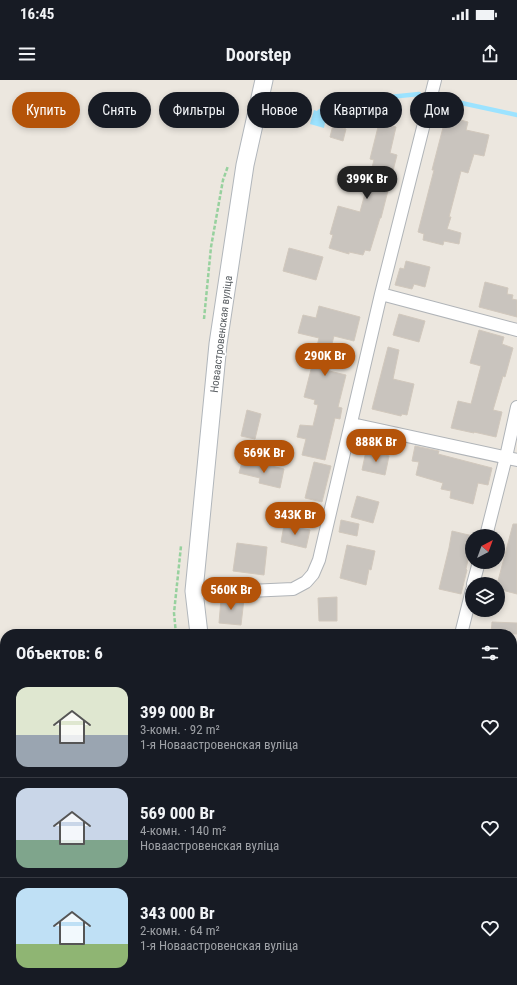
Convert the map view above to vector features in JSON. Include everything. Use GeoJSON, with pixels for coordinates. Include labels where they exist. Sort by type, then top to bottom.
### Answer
{"type":"FeatureCollection","features":[{"type":"Feature","properties":{"kind":"main road","name":"Новаастровенская вуліца"},"geometry":{"type":"LineString","coordinates":[[198,629],[194,591],[218,344],[245,165],[264,80]]}},
{"type":"Feature","properties":{"kind":"street"},"geometry":{"type":"LineString","coordinates":[[194,591],[223,592],[293,589],[306,582],[313,574],[319,560],[352,424],[381,294],[435,80]]}},
{"type":"Feature","properties":{"kind":"street"},"geometry":{"type":"LineString","coordinates":[[381,294],[517,330]]}},
{"type":"Feature","properties":{"kind":"street"},"geometry":{"type":"LineString","coordinates":[[488,529],[511,459],[517,407]]}},
{"type":"Feature","properties":{"kind":"street"},"geometry":{"type":"LineString","coordinates":[[352,424],[511,459]]}},
{"type":"Feature","properties":{"kind":"street"},"geometry":{"type":"LineString","coordinates":[[462,629],[465,617]]}},
{"type":"Feature","properties":{"kind":"water"},"geometry":{"type":"Polygon","coordinates":[[[314,110],[319,112],[320,127],[312,125],[314,110]]]}},
{"type":"Feature","properties":{"kind":"building"},"geometry":{"type":"Polygon","coordinates":[[[464,121],[468,122],[466,130],[489,135],[484,156],[474,154],[468,173],[461,171],[447,229],[461,233],[459,244],[444,241],[443,245],[423,240],[424,234],[418,232],[434,170],[432,170],[443,128],[464,128],[464,121]]]}},
{"type":"Feature","properties":{"kind":"building"},"geometry":{"type":"Polygon","coordinates":[[[332,128],[346,129],[343,141],[330,137],[332,128]]]}},
{"type":"Feature","properties":{"kind":"building"},"geometry":{"type":"Polygon","coordinates":[[[378,128],[396,128],[390,153],[397,155],[381,218],[370,251],[365,250],[363,255],[349,252],[349,254],[329,248],[333,235],[330,234],[338,206],[360,212],[374,160],[370,159],[378,128]]]}},
{"type":"Feature","properties":{"kind":"building"},"geometry":{"type":"Polygon","coordinates":[[[289,248],[323,257],[316,280],[283,271],[289,248]]]}},
{"type":"Feature","properties":{"kind":"building"},"geometry":{"type":"Polygon","coordinates":[[[406,261],[430,267],[425,287],[414,284],[412,289],[395,285],[400,268],[404,269],[406,261]]]}},
{"type":"Feature","properties":{"kind":"building"},"geometry":{"type":"Polygon","coordinates":[[[485,282],[508,288],[507,294],[513,295],[512,299],[517,300],[517,317],[479,307],[485,282]]]}},
{"type":"Feature","properties":{"kind":"building"},"geometry":{"type":"Polygon","coordinates":[[[319,306],[360,317],[354,341],[334,336],[325,370],[346,375],[338,407],[342,408],[340,419],[335,418],[325,460],[302,455],[306,439],[297,437],[300,425],[313,426],[318,405],[314,404],[315,400],[304,397],[319,338],[298,333],[303,315],[316,318],[319,306]]]}},
{"type":"Feature","properties":{"kind":"building"},"geometry":{"type":"Polygon","coordinates":[[[399,314],[425,321],[419,342],[393,335],[399,314]]]}},
{"type":"Feature","properties":{"kind":"building"},"geometry":{"type":"Polygon","coordinates":[[[479,330],[504,337],[502,344],[513,348],[505,377],[503,376],[493,410],[502,412],[496,437],[451,428],[458,401],[471,404],[481,366],[470,363],[479,330]]]}},
{"type":"Feature","properties":{"kind":"building"},"geometry":{"type":"Polygon","coordinates":[[[388,347],[399,350],[393,379],[414,384],[407,415],[402,414],[401,416],[372,409],[388,347]]]}},
{"type":"Feature","properties":{"kind":"building"},"geometry":{"type":"Polygon","coordinates":[[[247,410],[261,414],[255,439],[241,436],[247,410]]]}},
{"type":"Feature","properties":{"kind":"building"},"geometry":{"type":"Polygon","coordinates":[[[415,446],[439,451],[438,454],[492,468],[488,485],[478,483],[473,504],[450,498],[451,491],[441,489],[443,483],[416,475],[419,462],[412,461],[415,446]]]}},
{"type":"Feature","properties":{"kind":"building"},"geometry":{"type":"Polygon","coordinates":[[[366,451],[389,456],[385,475],[362,470],[366,451]]]}},
{"type":"Feature","properties":{"kind":"building"},"geometry":{"type":"Polygon","coordinates":[[[242,462],[262,466],[263,464],[284,469],[280,488],[259,483],[260,478],[239,473],[242,462]]]}},
{"type":"Feature","properties":{"kind":"building"},"geometry":{"type":"Polygon","coordinates":[[[314,462],[331,466],[322,502],[305,498],[314,462]]]}},
{"type":"Feature","properties":{"kind":"building"},"geometry":{"type":"Polygon","coordinates":[[[357,496],[379,502],[373,523],[351,517],[357,496]]]}},
{"type":"Feature","properties":{"kind":"building"},"geometry":{"type":"Polygon","coordinates":[[[341,520],[359,524],[357,536],[339,532],[341,520]]]}},
{"type":"Feature","properties":{"kind":"building"},"geometry":{"type":"Polygon","coordinates":[[[513,524],[517,524],[517,594],[505,591],[505,577],[499,577],[501,569],[505,569],[505,554],[513,524]]]}},
{"type":"Feature","properties":{"kind":"building"},"geometry":{"type":"Polygon","coordinates":[[[284,525],[310,530],[306,548],[281,542],[284,525]]]}},
{"type":"Feature","properties":{"kind":"building"},"geometry":{"type":"Polygon","coordinates":[[[452,531],[465,534],[465,569],[467,570],[461,594],[439,589],[452,531]]]}},
{"type":"Feature","properties":{"kind":"building"},"geometry":{"type":"Polygon","coordinates":[[[237,543],[267,547],[264,575],[233,571],[237,543]]]}},
{"type":"Feature","properties":{"kind":"building"},"geometry":{"type":"Polygon","coordinates":[[[347,545],[375,551],[366,585],[340,578],[347,545]]]}},
{"type":"Feature","properties":{"kind":"building"},"geometry":{"type":"Polygon","coordinates":[[[337,597],[337,621],[319,621],[318,598],[337,597]]]}},
{"type":"Feature","properties":{"kind":"building"},"geometry":{"type":"Polygon","coordinates":[[[221,599],[244,599],[241,625],[219,623],[221,599]]]}},
{"type":"Feature","properties":{"kind":"building"},"geometry":{"type":"Polygon","coordinates":[[[492,622],[517,623],[517,629],[491,629],[492,622]]]}},
{"type":"Feature","properties":{"kind":"waterway"},"geometry":{"type":"LineString","coordinates":[[319,112],[331,103],[410,95]]}},
{"type":"Feature","properties":{"kind":"waterway"},"geometry":{"type":"LineString","coordinates":[[464,104],[517,115]]}}]}
